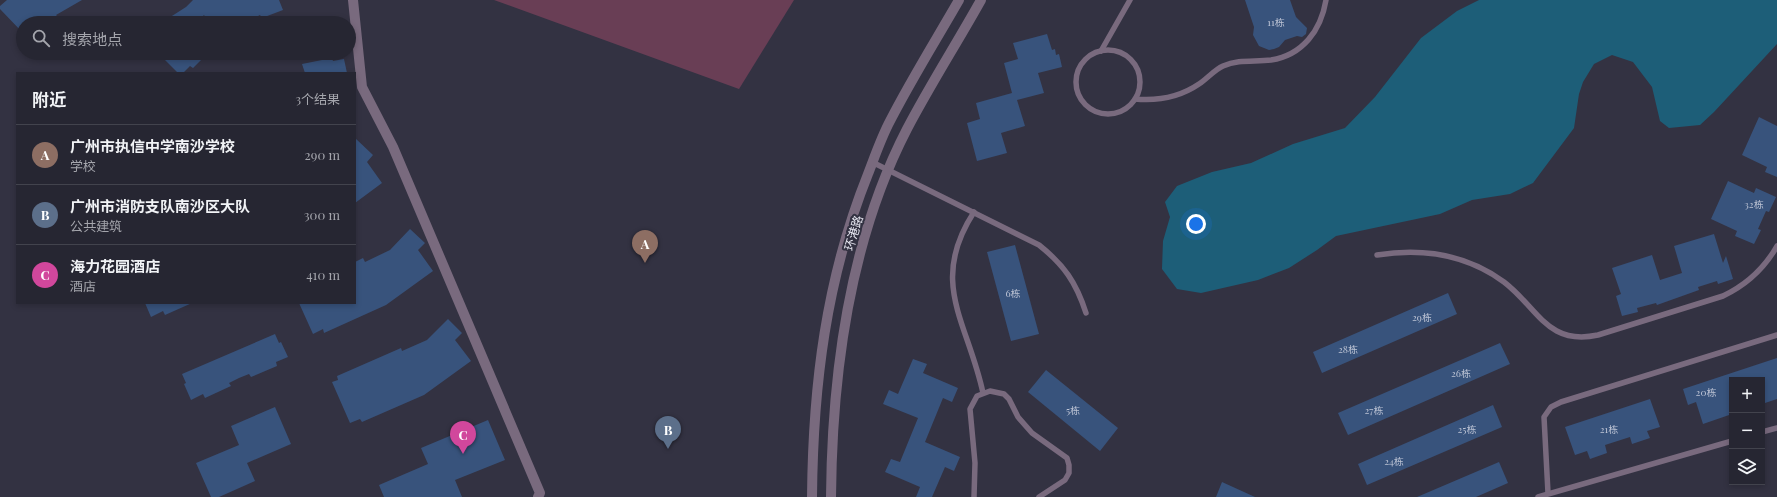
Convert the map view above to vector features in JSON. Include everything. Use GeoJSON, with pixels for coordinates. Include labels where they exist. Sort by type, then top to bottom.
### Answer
{"type":"FeatureCollection","features":[{"type":"Feature","properties":{"kind":"street"},"geometry":{"type":"LineString","coordinates":[[353,0],[355,16]]}},
{"type":"Feature","properties":{"kind":"street","name":"环港路"},"geometry":{"type":"LineString","coordinates":[[812,497],[815,399],[824,328],[840,257],[850,222],[872,162],[890,121],[959,0]]}},
{"type":"Feature","properties":{"kind":"street","name":"环港路"},"geometry":{"type":"LineString","coordinates":[[831,497],[834,408],[843,331],[858,262],[868,228],[889,170],[907,130],[981,0]]}},
{"type":"Feature","properties":{"kind":"street"},"geometry":{"type":"LineString","coordinates":[[356,29],[362,87],[396,154],[540,493],[538,497]]}},
{"type":"Feature","properties":{"kind":"lane"},"geometry":{"type":"LineString","coordinates":[[1100,51],[1130,0]]}},
{"type":"Feature","properties":{"kind":"lane"},"geometry":{"type":"LineString","coordinates":[[1135,100],[1155,100],[1176,96],[1198,85],[1221,66],[1238,61],[1270,60],[1291,53],[1310,40],[1318,28],[1324,14],[1326,0]]}},
{"type":"Feature","properties":{"kind":"lane"},"geometry":{"type":"LineString","coordinates":[[1108,50],[1123,53],[1135,63],[1140,78],[1140,85],[1135,100],[1124,110],[1109,113],[1094,110],[1082,100],[1077,86],[1078,71],[1087,58],[1100,51],[1108,50]]}},
{"type":"Feature","properties":{"kind":"lane"},"geometry":{"type":"LineString","coordinates":[[872,162],[1039,245],[1056,258],[1069,274],[1080,293],[1086,313]]}},
{"type":"Feature","properties":{"kind":"lane"},"geometry":{"type":"LineString","coordinates":[[974,212],[959,238],[955,252],[952,282],[956,311],[974,356],[983,393]]}},
{"type":"Feature","properties":{"kind":"lane"},"geometry":{"type":"LineString","coordinates":[[1377,255],[1421,251],[1443,254],[1465,261],[1485,270],[1504,282],[1547,326],[1563,334],[1580,337],[1598,335],[1723,296],[1734,291],[1754,276],[1770,258],[1777,246]]}},
{"type":"Feature","properties":{"kind":"lane"},"geometry":{"type":"LineString","coordinates":[[1548,493],[1544,417],[1551,407],[1561,402],[1777,335]]}},
{"type":"Feature","properties":{"kind":"lane"},"geometry":{"type":"LineString","coordinates":[[974,497],[976,463],[970,409],[973,402],[983,393],[990,391],[1004,394],[1018,417],[1032,434],[1066,458],[1069,465],[1069,473],[1065,480],[1039,497]]}},
{"type":"Feature","properties":{"kind":"lane"},"geometry":{"type":"LineString","coordinates":[[1765,431],[1777,428]]}},
{"type":"Feature","properties":{"kind":"lane"},"geometry":{"type":"LineString","coordinates":[[1538,497],[1729,442]]}},
{"type":"Feature","properties":{"kind":"shaded area"},"geometry":{"type":"Polygon","coordinates":[[[494,0],[794,0],[739,89],[494,0]]]}},
{"type":"Feature","properties":{"kind":"water"},"geometry":{"type":"Polygon","coordinates":[[[1479,0],[1777,0],[1777,44],[1700,125],[1669,128],[1660,121],[1652,87],[1633,62],[1612,55],[1594,64],[1583,82],[1579,94],[1574,128],[1533,183],[1510,194],[1472,200],[1440,214],[1336,236],[1289,268],[1258,280],[1201,293],[1177,289],[1162,269],[1163,241],[1170,217],[1165,202],[1177,186],[1212,172],[1251,163],[1293,144],[1345,128],[1375,97],[1421,38],[1457,11],[1479,0]]]}},
{"type":"Feature","properties":{"kind":"building"},"geometry":{"type":"Polygon","coordinates":[[[7,0],[82,0],[56,15],[57,16],[16,16],[16,26],[0,9],[0,6],[7,0]]]}},
{"type":"Feature","properties":{"kind":"building"},"geometry":{"type":"Polygon","coordinates":[[[193,0],[279,0],[283,10],[267,16],[172,16],[186,7],[193,0]]]}},
{"type":"Feature","properties":{"kind":"building"},"geometry":{"type":"Polygon","coordinates":[[[1245,0],[1290,0],[1296,17],[1307,28],[1306,34],[1302,37],[1297,36],[1285,40],[1279,47],[1274,49],[1269,50],[1259,46],[1253,35],[1254,27],[1245,0]]]}},
{"type":"Feature","properties":{"kind":"building"},"geometry":{"type":"Polygon","coordinates":[[[1047,34],[1052,50],[1055,49],[1056,55],[1059,54],[1062,67],[1038,73],[1044,93],[1017,100],[1025,126],[1001,133],[1007,153],[977,161],[967,123],[980,119],[976,103],[1012,93],[1004,63],[1018,59],[1013,43],[1047,34]]]}},
{"type":"Feature","properties":{"kind":"building"},"geometry":{"type":"Polygon","coordinates":[[[165,60],[201,60],[193,68],[190,66],[184,72],[177,72],[165,60]]]}},
{"type":"Feature","properties":{"kind":"building"},"geometry":{"type":"Polygon","coordinates":[[[322,60],[344,60],[347,72],[305,72],[302,64],[322,60]]]}},
{"type":"Feature","properties":{"kind":"building"},"geometry":{"type":"Polygon","coordinates":[[[1759,117],[1777,126],[1777,177],[1765,172],[1767,167],[1742,155],[1759,117]]]}},
{"type":"Feature","properties":{"kind":"building"},"geometry":{"type":"Polygon","coordinates":[[[356,139],[373,155],[367,162],[382,183],[356,202],[356,139]]]}},
{"type":"Feature","properties":{"kind":"building"},"geometry":{"type":"Polygon","coordinates":[[[1728,181],[1754,193],[1756,188],[1776,197],[1769,212],[1766,211],[1758,229],[1761,230],[1754,244],[1735,236],[1737,231],[1711,219],[1728,181]]]}},
{"type":"Feature","properties":{"kind":"building"},"geometry":{"type":"Polygon","coordinates":[[[410,229],[425,243],[418,250],[433,271],[386,305],[324,333],[323,329],[313,334],[299,304],[356,304],[356,262],[363,258],[365,262],[390,250],[410,229]]]}},
{"type":"Feature","properties":{"kind":"building"},"geometry":{"type":"Polygon","coordinates":[[[1714,234],[1723,263],[1726,256],[1733,279],[1718,284],[1717,281],[1698,287],[1699,290],[1657,305],[1656,303],[1637,308],[1638,312],[1622,316],[1616,296],[1621,294],[1612,268],[1652,255],[1660,280],[1682,273],[1674,246],[1714,234]]]}},
{"type":"Feature","properties":{"kind":"building"},"geometry":{"type":"Polygon","coordinates":[[[1015,245],[1039,334],[1011,341],[987,252],[1015,245]]]}},
{"type":"Feature","properties":{"kind":"building"},"geometry":{"type":"Polygon","coordinates":[[[1448,293],[1457,314],[1322,373],[1313,352],[1448,293]]]}},
{"type":"Feature","properties":{"kind":"building"},"geometry":{"type":"Polygon","coordinates":[[[145,304],[190,304],[165,315],[163,311],[151,317],[145,304]]]}},
{"type":"Feature","properties":{"kind":"building"},"geometry":{"type":"Polygon","coordinates":[[[448,319],[462,333],[455,340],[471,361],[424,395],[362,422],[360,419],[350,423],[332,382],[338,380],[337,376],[401,348],[402,351],[427,340],[448,319]]]}},
{"type":"Feature","properties":{"kind":"building"},"geometry":{"type":"Polygon","coordinates":[[[275,334],[279,343],[281,342],[288,357],[276,362],[277,366],[251,377],[249,374],[239,378],[229,383],[231,386],[205,398],[203,394],[191,400],[184,384],[186,383],[182,374],[275,334]]]}},
{"type":"Feature","properties":{"kind":"building"},"geometry":{"type":"Polygon","coordinates":[[[1500,343],[1510,364],[1348,435],[1338,413],[1500,343]]]}},
{"type":"Feature","properties":{"kind":"building"},"geometry":{"type":"Polygon","coordinates":[[[1777,358],[1777,399],[1765,403],[1765,377],[1729,377],[1729,415],[1703,424],[1696,402],[1688,405],[1683,389],[1777,358]]]}},
{"type":"Feature","properties":{"kind":"building"},"geometry":{"type":"Polygon","coordinates":[[[913,359],[927,364],[923,373],[958,388],[952,402],[943,398],[925,442],[960,457],[954,471],[945,467],[932,497],[916,497],[920,487],[885,472],[891,459],[900,462],[918,418],[883,404],[889,390],[898,394],[913,359]]]}},
{"type":"Feature","properties":{"kind":"building"},"geometry":{"type":"Polygon","coordinates":[[[1046,370],[1118,428],[1100,451],[1028,392],[1046,370]]]}},
{"type":"Feature","properties":{"kind":"building"},"geometry":{"type":"Polygon","coordinates":[[[1650,399],[1660,427],[1647,431],[1650,438],[1632,444],[1630,437],[1605,445],[1607,453],[1590,459],[1587,451],[1575,455],[1565,427],[1650,399]]]}},
{"type":"Feature","properties":{"kind":"building"},"geometry":{"type":"Polygon","coordinates":[[[1493,405],[1502,427],[1367,485],[1358,464],[1493,405]]]}},
{"type":"Feature","properties":{"kind":"building"},"geometry":{"type":"Polygon","coordinates":[[[275,407],[291,444],[247,463],[255,481],[219,497],[211,497],[196,463],[239,445],[231,426],[275,407]]]}},
{"type":"Feature","properties":{"kind":"building"},"geometry":{"type":"Polygon","coordinates":[[[488,420],[505,460],[455,480],[462,497],[384,497],[379,485],[428,464],[421,448],[488,420]]]}},
{"type":"Feature","properties":{"kind":"building"},"geometry":{"type":"Polygon","coordinates":[[[1499,462],[1508,483],[1476,497],[1417,497],[1499,462]]]}},
{"type":"Feature","properties":{"kind":"building"},"geometry":{"type":"Polygon","coordinates":[[[1222,482],[1255,497],[1216,497],[1222,482]]]}},
{"type":"Feature","properties":{"kind":"place","name":"广州市执信中学南沙学校"},"geometry":{"type":"Point","coordinates":[645,263]}},
{"type":"Feature","properties":{"kind":"place","name":"广州市消防支队南沙区大队"},"geometry":{"type":"Point","coordinates":[668,449]}},
{"type":"Feature","properties":{"kind":"place","name":"海力花园酒店"},"geometry":{"type":"Point","coordinates":[463,454]}}]}
